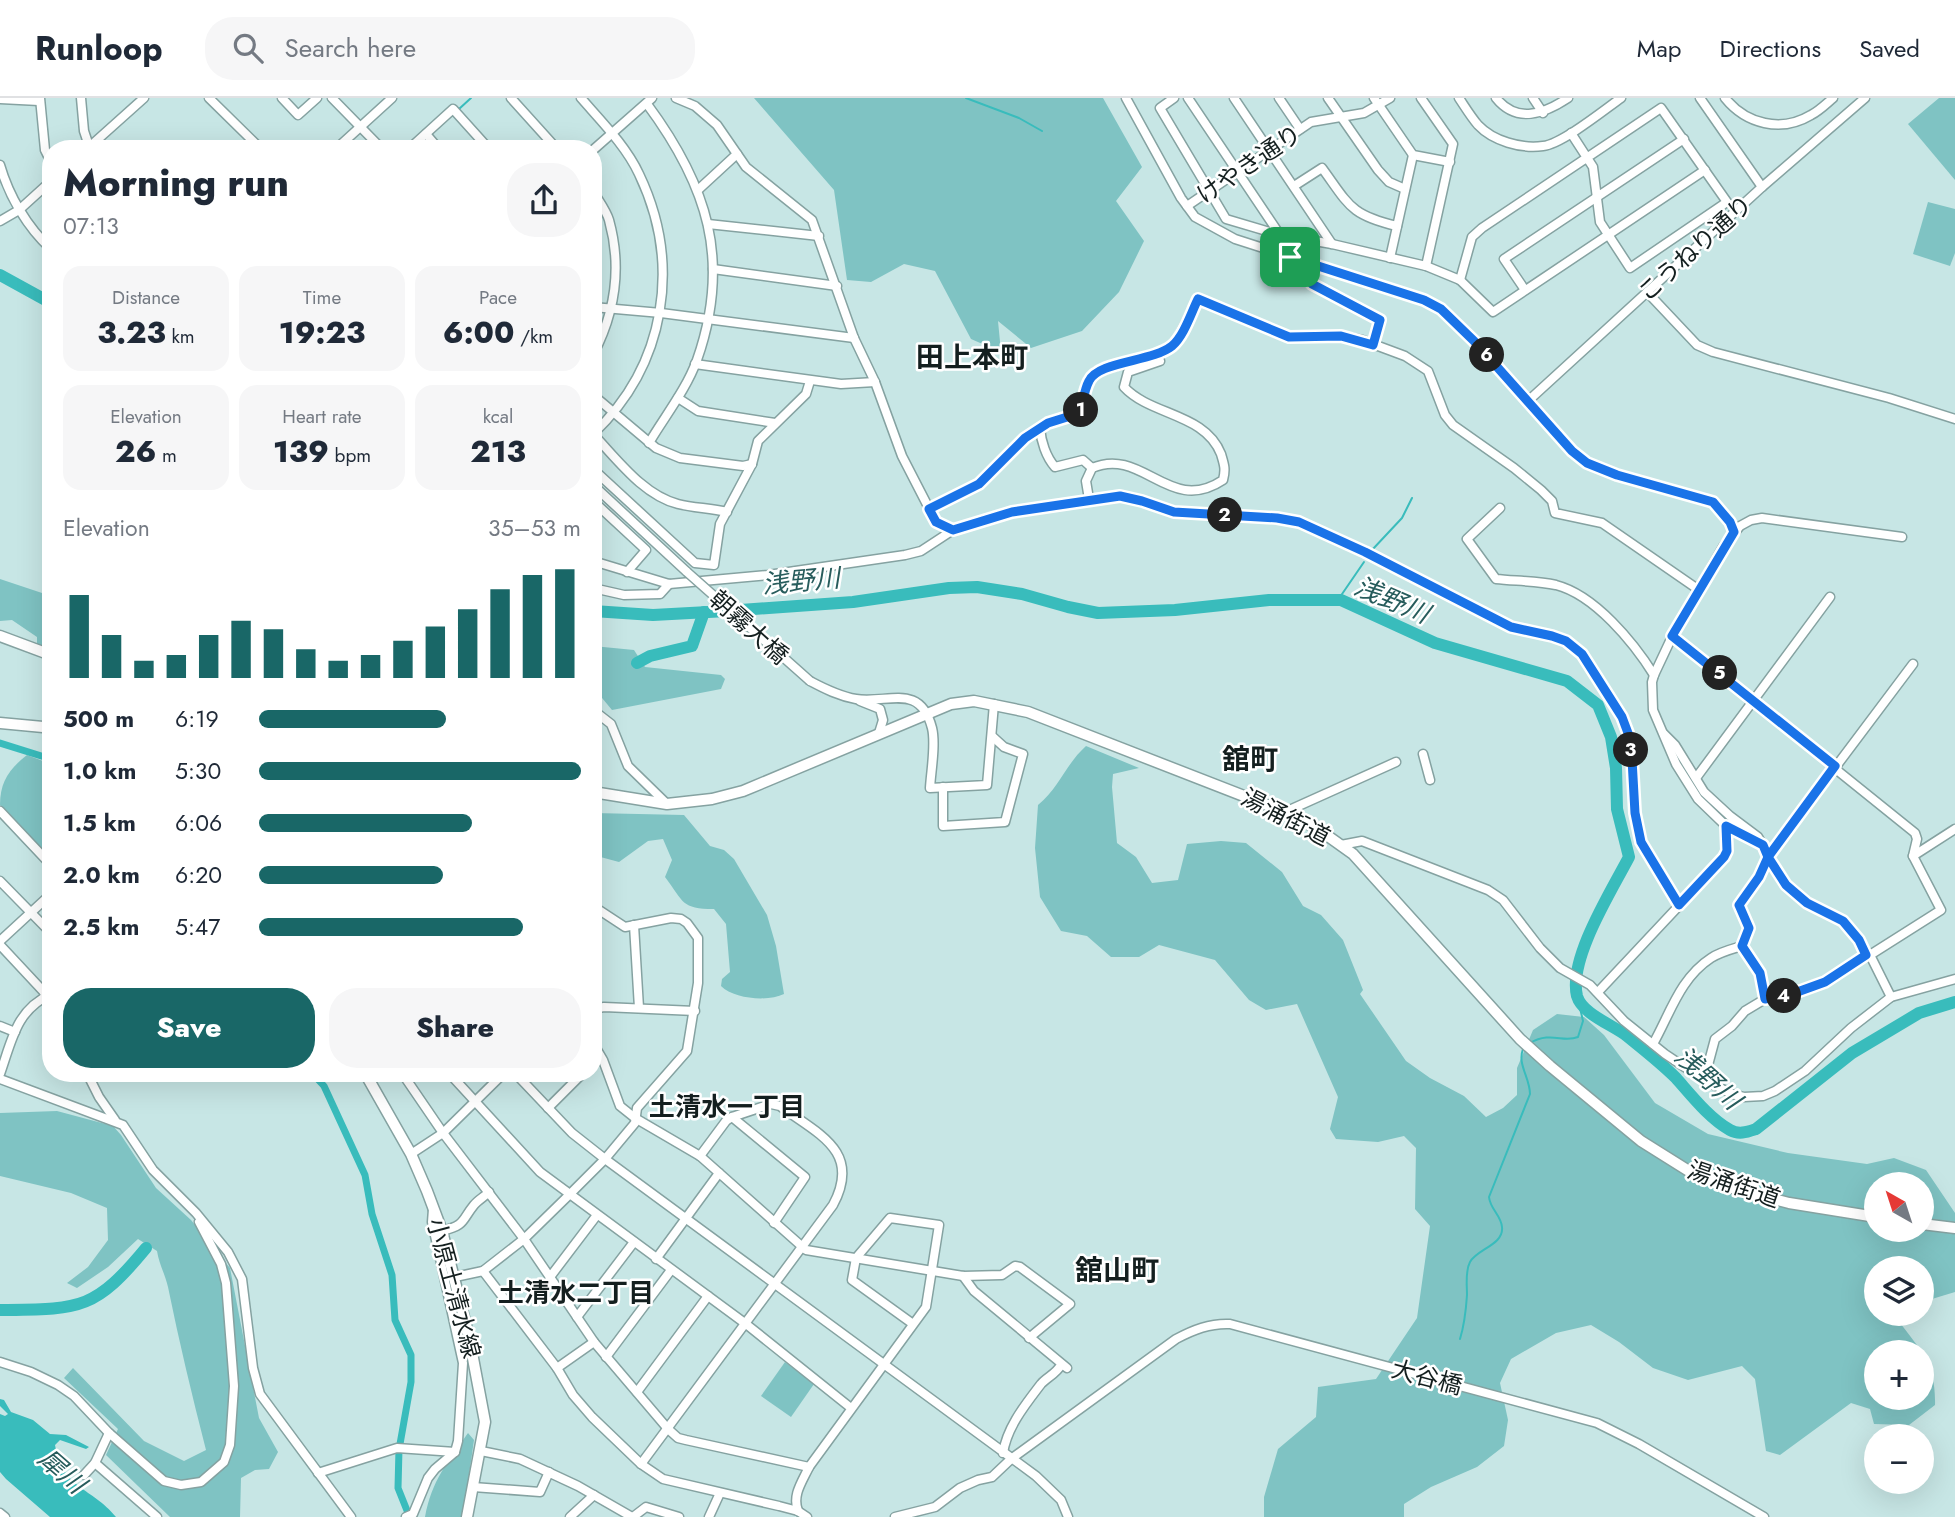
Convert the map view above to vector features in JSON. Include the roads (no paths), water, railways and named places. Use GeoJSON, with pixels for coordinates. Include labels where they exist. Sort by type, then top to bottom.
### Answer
{"type":"FeatureCollection","features":[{"type":"Feature","properties":{"kind":"main road"},"geometry":{"type":"LineString","coordinates":[[0,636],[42,652]]}},
{"type":"Feature","properties":{"kind":"main road","name":"湯涌街道"},"geometry":{"type":"LineString","coordinates":[[602,793],[667,804],[712,799],[743,791],[951,704],[974,701],[994,704],[1046,719],[1285,812],[1318,829],[1341,845],[1370,872],[1541,1059],[1641,1142],[1692,1173],[1732,1188],[1789,1203],[1864,1215]]}},
{"type":"Feature","properties":{"kind":"main road"},"geometry":{"type":"LineString","coordinates":[[0,723],[42,726]]}},
{"type":"Feature","properties":{"kind":"main road","name":"小原土清水線"},"geometry":{"type":"LineString","coordinates":[[370,1082],[411,1154],[442,1231],[455,1277],[485,1422],[467,1517]]}},
{"type":"Feature","properties":{"kind":"main road"},"geometry":{"type":"LineString","coordinates":[[1934,1225],[1955,1228]]}},
{"type":"Feature","properties":{"kind":"street"},"geometry":{"type":"LineString","coordinates":[[81,98],[86,140]]}},
{"type":"Feature","properties":{"kind":"street"},"geometry":{"type":"LineString","coordinates":[[209,98],[252,140]]}},
{"type":"Feature","properties":{"kind":"street"},"geometry":{"type":"LineString","coordinates":[[282,98],[298,115],[317,98]]}},
{"type":"Feature","properties":{"kind":"street"},"geometry":{"type":"LineString","coordinates":[[332,98],[373,140]]}},
{"type":"Feature","properties":{"kind":"street"},"geometry":{"type":"LineString","coordinates":[[346,140],[392,98]]}},
{"type":"Feature","properties":{"kind":"street"},"geometry":{"type":"LineString","coordinates":[[511,98],[549,140]]}},
{"type":"Feature","properties":{"kind":"street"},"geometry":{"type":"LineString","coordinates":[[581,98],[612,134],[638,172],[657,216],[663,269],[664,294],[657,330],[636,379],[614,414],[602,425]]}},
{"type":"Feature","properties":{"kind":"street"},"geometry":{"type":"LineString","coordinates":[[676,98],[695,106],[717,125],[737,154],[759,178],[812,220],[854,338],[875,383],[902,456],[936,522],[953,530]]}},
{"type":"Feature","properties":{"kind":"street"},"geometry":{"type":"LineString","coordinates":[[1174,98],[1160,108],[1226,219],[1280,235],[1426,266],[1460,280],[1493,312],[1705,170]]}},
{"type":"Feature","properties":{"kind":"street"},"geometry":{"type":"LineString","coordinates":[[1188,98],[1280,235]]}},
{"type":"Feature","properties":{"kind":"street"},"geometry":{"type":"LineString","coordinates":[[1234,98],[1332,244]]}},
{"type":"Feature","properties":{"kind":"street"},"geometry":{"type":"LineString","coordinates":[[1279,98],[1300,129]]}},
{"type":"Feature","properties":{"kind":"street"},"geometry":{"type":"LineString","coordinates":[[1328,98],[1388,182],[1405,189]]}},
{"type":"Feature","properties":{"kind":"street","name":"けやき通り"},"geometry":{"type":"LineString","coordinates":[[1187,206],[1311,122],[1364,113],[1376,102],[1390,98]]}},
{"type":"Feature","properties":{"kind":"street"},"geometry":{"type":"LineString","coordinates":[[1421,98],[1453,144],[1426,266]]}},
{"type":"Feature","properties":{"kind":"street"},"geometry":{"type":"LineString","coordinates":[[1459,98],[1478,125],[1494,137],[1508,143],[1545,146],[1571,133],[1622,98]]}},
{"type":"Feature","properties":{"kind":"street"},"geometry":{"type":"LineString","coordinates":[[1496,98],[1515,113],[1532,116],[1543,113],[1568,98]]}},
{"type":"Feature","properties":{"kind":"street"},"geometry":{"type":"LineString","coordinates":[[1533,98],[1543,113]]}},
{"type":"Feature","properties":{"kind":"street"},"geometry":{"type":"LineString","coordinates":[[1700,98],[1762,187]]}},
{"type":"Feature","properties":{"kind":"street"},"geometry":{"type":"LineString","coordinates":[[1725,98],[1734,109],[1752,121],[1770,125],[1792,123],[1810,116],[1833,98]]}},
{"type":"Feature","properties":{"kind":"street","name":"こうねり通り"},"geometry":{"type":"LineString","coordinates":[[1528,401],[1762,187],[1865,98]]}},
{"type":"Feature","properties":{"kind":"street"},"geometry":{"type":"LineString","coordinates":[[0,99],[39,99],[45,140]]}},
{"type":"Feature","properties":{"kind":"street"},"geometry":{"type":"LineString","coordinates":[[96,140],[140,99]]}},
{"type":"Feature","properties":{"kind":"street"},"geometry":{"type":"LineString","coordinates":[[1128,99],[1195,217],[1218,232],[1424,300],[1441,309],[1474,341],[1572,451],[1587,463],[1617,475],[1713,502],[1730,522],[1734,532]]}},
{"type":"Feature","properties":{"kind":"street"},"geometry":{"type":"LineString","coordinates":[[602,142],[649,101],[699,189],[708,224],[713,269],[708,320],[695,364],[678,398],[649,443]]}},
{"type":"Feature","properties":{"kind":"street"},"geometry":{"type":"LineString","coordinates":[[1376,102],[1413,155],[1450,162]]}},
{"type":"Feature","properties":{"kind":"street"},"geometry":{"type":"LineString","coordinates":[[419,140],[453,108],[481,140]]}},
{"type":"Feature","properties":{"kind":"street"},"geometry":{"type":"LineString","coordinates":[[1460,280],[1472,237],[1482,228],[1587,156],[1661,108],[1727,202],[1630,268],[1600,222],[1595,174],[1587,156],[1571,133]]}},
{"type":"Feature","properties":{"kind":"street"},"geometry":{"type":"LineString","coordinates":[[426,134],[431,140]]}},
{"type":"Feature","properties":{"kind":"street"},"geometry":{"type":"LineString","coordinates":[[1525,290],[1504,259],[1684,139]]}},
{"type":"Feature","properties":{"kind":"street"},"geometry":{"type":"LineString","coordinates":[[699,189],[737,154]]}},
{"type":"Feature","properties":{"kind":"street"},"geometry":{"type":"LineString","coordinates":[[1390,258],[1413,155]]}},
{"type":"Feature","properties":{"kind":"street"},"geometry":{"type":"LineString","coordinates":[[0,165],[4,181],[19,210],[42,239]]}},
{"type":"Feature","properties":{"kind":"street"},"geometry":{"type":"LineString","coordinates":[[1294,186],[1322,167],[1352,208],[1371,220],[1397,226]]}},
{"type":"Feature","properties":{"kind":"street"},"geometry":{"type":"LineString","coordinates":[[0,221],[19,210],[42,189]]}},
{"type":"Feature","properties":{"kind":"street"},"geometry":{"type":"LineString","coordinates":[[602,208],[611,231],[617,270],[612,309],[602,333]]}},
{"type":"Feature","properties":{"kind":"street"},"geometry":{"type":"LineString","coordinates":[[708,224],[819,236]]}},
{"type":"Feature","properties":{"kind":"street"},"geometry":{"type":"LineString","coordinates":[[1290,257],[1312,284],[1380,320],[1373,345]]}},
{"type":"Feature","properties":{"kind":"street"},"geometry":{"type":"LineString","coordinates":[[713,269],[837,286]]}},
{"type":"Feature","properties":{"kind":"street"},"geometry":{"type":"LineString","coordinates":[[1647,292],[1698,345],[1713,352],[1889,398],[1955,419]]}},
{"type":"Feature","properties":{"kind":"street"},"geometry":{"type":"LineString","coordinates":[[929,509],[979,484],[1025,438],[1040,428],[1080,413],[1089,380],[1097,371],[1157,355],[1176,342],[1198,299],[1289,337],[1341,336],[1405,356],[1429,371],[1445,415],[1453,425],[1541,490],[1552,501],[1555,513],[1602,523],[1699,590]]}},
{"type":"Feature","properties":{"kind":"street"},"geometry":{"type":"LineString","coordinates":[[602,308],[854,338]]}},
{"type":"Feature","properties":{"kind":"street"},"geometry":{"type":"LineString","coordinates":[[1089,499],[1086,481],[1092,468],[1103,463],[1143,470],[1164,484],[1193,492],[1223,480],[1225,462],[1218,445],[1209,435],[1194,424],[1133,397],[1124,387],[1128,372],[1160,360],[1157,355]]}},
{"type":"Feature","properties":{"kind":"street"},"geometry":{"type":"LineString","coordinates":[[695,364],[841,384],[875,383]]}},
{"type":"Feature","properties":{"kind":"street"},"geometry":{"type":"LineString","coordinates":[[602,477],[695,563],[714,565],[720,524],[752,464],[758,441],[806,394],[810,380]]}},
{"type":"Feature","properties":{"kind":"street"},"geometry":{"type":"LineString","coordinates":[[678,398],[698,411],[775,423]]}},
{"type":"Feature","properties":{"kind":"street"},"geometry":{"type":"LineString","coordinates":[[602,404],[649,443],[680,458],[743,466],[752,464]]}},
{"type":"Feature","properties":{"kind":"street"},"geometry":{"type":"LineString","coordinates":[[1040,428],[1041,439],[1055,467],[1083,460],[1092,468]]}},
{"type":"Feature","properties":{"kind":"street"},"geometry":{"type":"LineString","coordinates":[[602,443],[633,476],[659,496],[677,503],[727,512]]}},
{"type":"Feature","properties":{"kind":"street","name":"朝霧大橋"},"geometry":{"type":"LineString","coordinates":[[602,493],[810,681],[831,692],[858,700]]}},
{"type":"Feature","properties":{"kind":"street"},"geometry":{"type":"LineString","coordinates":[[602,566],[669,584],[768,575],[905,555],[921,551],[953,530],[1012,512],[1120,496],[1181,513],[1277,518],[1299,522],[1365,552],[1511,627],[1566,641],[1582,654],[1622,717],[1631,741],[1635,813],[1641,842],[1679,905]]}},
{"type":"Feature","properties":{"kind":"street"},"geometry":{"type":"LineString","coordinates":[[1500,508],[1466,540],[1496,579],[1555,585],[1572,591],[1626,635],[1654,675]]}},
{"type":"Feature","properties":{"kind":"street"},"geometry":{"type":"LineString","coordinates":[[602,509],[646,550],[627,572]]}},
{"type":"Feature","properties":{"kind":"street"},"geometry":{"type":"LineString","coordinates":[[1763,845],[1726,826],[1698,799],[1676,764],[1659,729],[1651,701],[1654,675],[1672,636],[1734,532],[1751,520],[1762,518],[1902,537]]}},
{"type":"Feature","properties":{"kind":"street"},"geometry":{"type":"LineString","coordinates":[[602,590],[624,595],[660,594],[669,584]]}},
{"type":"Feature","properties":{"kind":"street"},"geometry":{"type":"LineString","coordinates":[[1696,778],[1830,597]]}},
{"type":"Feature","properties":{"kind":"street"},"geometry":{"type":"LineString","coordinates":[[1672,636],[1915,833],[1917,839],[1913,856],[1941,910],[1825,982],[1789,995],[1765,999],[1745,1011],[1715,1039],[1704,1080]]}},
{"type":"Feature","properties":{"kind":"street"},"geometry":{"type":"LineString","coordinates":[[1653,1044],[1668,1011],[1696,969],[1713,956],[1742,946],[1749,928],[1739,905],[1759,877],[1768,857],[1913,664]]}},
{"type":"Feature","properties":{"kind":"street"},"geometry":{"type":"LineString","coordinates":[[858,700],[878,698],[913,701],[922,706],[932,730],[930,788],[987,785],[994,704]]}},
{"type":"Feature","properties":{"kind":"street"},"geometry":{"type":"LineString","coordinates":[[858,700],[880,709],[883,720],[879,733]]}},
{"type":"Feature","properties":{"kind":"street"},"geometry":{"type":"LineString","coordinates":[[602,717],[611,724],[628,766],[667,804]]}},
{"type":"Feature","properties":{"kind":"street"},"geometry":{"type":"LineString","coordinates":[[1659,729],[1675,745],[1704,792],[1758,837],[1786,885],[1807,903],[1843,921],[1859,940],[1891,997]]}},
{"type":"Feature","properties":{"kind":"street"},"geometry":{"type":"LineString","coordinates":[[943,787],[943,826],[1005,822],[1023,754],[1004,747],[993,737]]}},
{"type":"Feature","properties":{"kind":"street"},"geometry":{"type":"LineString","coordinates":[[1423,754],[1430,780]]}},
{"type":"Feature","properties":{"kind":"street"},"geometry":{"type":"LineString","coordinates":[[1285,812],[1396,762]]}},
{"type":"Feature","properties":{"kind":"street"},"geometry":{"type":"LineString","coordinates":[[0,811],[42,855]]}},
{"type":"Feature","properties":{"kind":"street"},"geometry":{"type":"LineString","coordinates":[[1598,992],[1724,857],[1727,851],[1726,826]]}},
{"type":"Feature","properties":{"kind":"street"},"geometry":{"type":"LineString","coordinates":[[1913,856],[1955,829]]}},
{"type":"Feature","properties":{"kind":"street"},"geometry":{"type":"LineString","coordinates":[[1341,845],[1362,841],[1488,890],[1503,900],[1540,948],[1560,968],[1590,985],[1624,1021],[1704,1080],[1744,1097],[1767,1095],[1805,1071],[1851,1028],[1891,997],[1955,979]]}},
{"type":"Feature","properties":{"kind":"street"},"geometry":{"type":"LineString","coordinates":[[0,881],[42,924]]}},
{"type":"Feature","properties":{"kind":"street"},"geometry":{"type":"LineString","coordinates":[[42,902],[0,943],[42,990]]}},
{"type":"Feature","properties":{"kind":"street"},"geometry":{"type":"LineString","coordinates":[[455,1277],[483,1271],[524,1238],[569,1195],[605,1159],[635,1123],[637,1108],[687,1051],[695,1011],[700,957],[698,938],[681,919],[671,918],[625,927],[602,912]]}},
{"type":"Feature","properties":{"kind":"street"},"geometry":{"type":"LineString","coordinates":[[634,925],[639,1008]]}},
{"type":"Feature","properties":{"kind":"street"},"geometry":{"type":"LineString","coordinates":[[1742,946],[1760,973],[1765,999]]}},
{"type":"Feature","properties":{"kind":"street"},"geometry":{"type":"LineString","coordinates":[[42,1002],[24,1012],[0,1076],[123,1125],[153,1170],[196,1213],[228,1252],[242,1279],[253,1368],[260,1394],[351,1517]]}},
{"type":"Feature","properties":{"kind":"street"},"geometry":{"type":"LineString","coordinates":[[602,1009],[695,1011]]}},
{"type":"Feature","properties":{"kind":"street"},"geometry":{"type":"LineString","coordinates":[[0,1026],[15,1031]]}},
{"type":"Feature","properties":{"kind":"street"},"geometry":{"type":"LineString","coordinates":[[602,1069],[620,1106],[635,1118],[700,1156],[806,1250],[963,1276],[1002,1275],[1015,1266],[1020,1267],[1070,1304],[1030,1338]]}},
{"type":"Feature","properties":{"kind":"street"},"geometry":{"type":"LineString","coordinates":[[92,1082],[115,1120]]}},
{"type":"Feature","properties":{"kind":"street"},"geometry":{"type":"LineString","coordinates":[[408,1082],[443,1133],[524,1238],[594,1342],[668,1429],[678,1438],[809,1467]]}},
{"type":"Feature","properties":{"kind":"street"},"geometry":{"type":"LineString","coordinates":[[457,1082],[540,1172],[746,1324],[851,1408]]}},
{"type":"Feature","properties":{"kind":"street"},"geometry":{"type":"LineString","coordinates":[[411,1154],[443,1133],[495,1082]]}},
{"type":"Feature","properties":{"kind":"street"},"geometry":{"type":"LineString","coordinates":[[523,1082],[572,1133],[605,1159],[775,1282],[1053,1491],[1061,1500],[1068,1517]]}},
{"type":"Feature","properties":{"kind":"street"},"geometry":{"type":"LineString","coordinates":[[548,1108],[574,1082]]}},
{"type":"Feature","properties":{"kind":"street"},"geometry":{"type":"LineString","coordinates":[[641,1464],[841,1191],[843,1176],[838,1152],[780,1106],[771,1104],[732,1117],[726,1121],[700,1156]]}},
{"type":"Feature","properties":{"kind":"street"},"geometry":{"type":"LineString","coordinates":[[732,1117],[805,1177],[774,1223]]}},
{"type":"Feature","properties":{"kind":"street"},"geometry":{"type":"LineString","coordinates":[[656,1258],[719,1173]]}},
{"type":"Feature","properties":{"kind":"street"},"geometry":{"type":"LineString","coordinates":[[442,1231],[455,1228],[463,1222],[474,1205],[489,1192]]}},
{"type":"Feature","properties":{"kind":"street"},"geometry":{"type":"LineString","coordinates":[[406,1517],[413,1514],[435,1469],[455,1452],[463,1363],[432,1222],[433,1206]]}},
{"type":"Feature","properties":{"kind":"street"},"geometry":{"type":"LineString","coordinates":[[0,1362],[31,1372],[74,1396],[109,1433],[164,1481],[181,1485],[201,1482],[224,1462],[230,1445],[234,1405],[226,1283],[221,1264],[206,1239],[196,1213]]}},
{"type":"Feature","properties":{"kind":"street"},"geometry":{"type":"LineString","coordinates":[[550,1277],[597,1215]]}},
{"type":"Feature","properties":{"kind":"street"},"geometry":{"type":"LineString","coordinates":[[798,1511],[794,1503],[796,1495],[809,1467],[926,1307],[939,1226],[890,1218],[856,1258],[852,1280],[913,1324]]}},
{"type":"Feature","properties":{"kind":"street"},"geometry":{"type":"LineString","coordinates":[[577,1317],[634,1242]]}},
{"type":"Feature","properties":{"kind":"street"},"geometry":{"type":"LineString","coordinates":[[606,1357],[671,1270]]}},
{"type":"Feature","properties":{"kind":"street"},"geometry":{"type":"LineString","coordinates":[[483,1271],[557,1368],[573,1395],[641,1464],[663,1479],[798,1511],[807,1517]]}},
{"type":"Feature","properties":{"kind":"street"},"geometry":{"type":"LineString","coordinates":[[963,1276],[974,1291],[1064,1367],[1043,1382],[1024,1407],[1005,1437],[1003,1453]]}},
{"type":"Feature","properties":{"kind":"street"},"geometry":{"type":"LineString","coordinates":[[637,1392],[708,1296]]}},
{"type":"Feature","properties":{"kind":"street","name":"大谷橋"},"geometry":{"type":"LineString","coordinates":[[895,1517],[935,1507],[960,1488],[992,1477],[1011,1459],[1176,1339],[1205,1326],[1230,1324],[1597,1423],[1639,1444],[1764,1517]]}},
{"type":"Feature","properties":{"kind":"street"},"geometry":{"type":"LineString","coordinates":[[557,1368],[594,1342]]}},
{"type":"Feature","properties":{"kind":"street"},"geometry":{"type":"LineString","coordinates":[[84,1475],[95,1463],[109,1433]]}},
{"type":"Feature","properties":{"kind":"street"},"geometry":{"type":"LineString","coordinates":[[318,1473],[397,1448],[455,1452]]}},
{"type":"Feature","properties":{"kind":"street"},"geometry":{"type":"LineString","coordinates":[[481,1451],[520,1459],[633,1517],[646,1507],[678,1517]]}},
{"type":"Feature","properties":{"kind":"street"},"geometry":{"type":"LineString","coordinates":[[95,1463],[157,1517]]}},
{"type":"Feature","properties":{"kind":"street"},"geometry":{"type":"LineString","coordinates":[[473,1486],[540,1492],[549,1472]]}},
{"type":"Feature","properties":{"kind":"street"},"geometry":{"type":"LineString","coordinates":[[709,1517],[720,1493]]}},
{"type":"Feature","properties":{"kind":"street"},"geometry":{"type":"LineString","coordinates":[[570,1517],[594,1495]]}},
{"type":"Feature","properties":{"kind":"street"},"geometry":{"type":"LineString","coordinates":[[0,1513],[5,1517]]}},
{"type":"Feature","properties":{"kind":"water","name":"犀川"},"geometry":{"type":"Polygon","coordinates":[[[0,1399],[4,1400],[11,1412],[33,1420],[50,1434],[66,1435],[89,1447],[86,1449],[60,1440],[55,1445],[59,1460],[71,1480],[116,1517],[50,1517],[6,1479],[0,1472],[0,1414],[8,1414],[0,1406],[0,1399]]]}},
{"type":"Feature","properties":{"kind":"waterway"},"geometry":{"type":"LineString","coordinates":[[459,109],[471,98]]}},
{"type":"Feature","properties":{"kind":"waterway"},"geometry":{"type":"LineString","coordinates":[[966,98],[1019,118],[1042,131]]}},
{"type":"Feature","properties":{"kind":"waterway"},"geometry":{"type":"LineString","coordinates":[[444,122],[451,116]]}},
{"type":"Feature","properties":{"kind":"waterway","name":"浅野川"},"geometry":{"type":"LineString","coordinates":[[0,275],[42,298]]}},
{"type":"Feature","properties":{"kind":"waterway"},"geometry":{"type":"LineString","coordinates":[[1372,550],[1402,518],[1412,498]]}},
{"type":"Feature","properties":{"kind":"waterway"},"geometry":{"type":"LineString","coordinates":[[1341,600],[1340,597],[1364,562]]}},
{"type":"Feature","properties":{"kind":"waterway","name":"浅野川"},"geometry":{"type":"LineString","coordinates":[[602,612],[653,615],[727,611],[853,602],[949,588],[977,587],[1022,594],[1098,613],[1175,610],[1269,600],[1341,600],[1435,643],[1567,681],[1598,705],[1611,737],[1616,768],[1617,809],[1629,857],[1585,944],[1576,981],[1577,996],[1591,1014],[1627,1036],[1664,1067],[1722,1125],[1737,1132],[1756,1129],[1852,1053],[1919,1013],[1955,1002]]}},
{"type":"Feature","properties":{"kind":"waterway"},"geometry":{"type":"LineString","coordinates":[[637,663],[650,656],[692,646],[704,612]]}},
{"type":"Feature","properties":{"kind":"waterway"},"geometry":{"type":"LineString","coordinates":[[0,743],[42,756]]}},
{"type":"Feature","properties":{"kind":"waterway"},"geometry":{"type":"LineString","coordinates":[[1530,1043],[1550,1037],[1578,1037],[1583,1021],[1578,999]]}},
{"type":"Feature","properties":{"kind":"waterway"},"geometry":{"type":"LineString","coordinates":[[1460,1339],[1467,1295],[1468,1266],[1473,1258],[1495,1243],[1501,1233],[1500,1219],[1489,1197],[1530,1094],[1522,1060],[1523,1049]]}},
{"type":"Feature","properties":{"kind":"waterway"},"geometry":{"type":"LineString","coordinates":[[320,1082],[365,1175],[372,1214],[392,1275],[395,1320],[411,1355],[411,1382],[400,1444]]}},
{"type":"Feature","properties":{"kind":"waterway"},"geometry":{"type":"LineString","coordinates":[[0,1310],[49,1309],[84,1302],[112,1284],[146,1248]]}},
{"type":"Feature","properties":{"kind":"waterway"},"geometry":{"type":"LineString","coordinates":[[399,1449],[398,1488],[408,1513]]}},
{"type":"Feature","properties":{"kind":"district","name":"田上本町"},"geometry":{"type":"Point","coordinates":[972,357]}},
{"type":"Feature","properties":{"kind":"district","name":"舘町"},"geometry":{"type":"Point","coordinates":[1250,759]}},
{"type":"Feature","properties":{"kind":"district","name":"土清水一丁目"},"geometry":{"type":"Point","coordinates":[727,1107]}},
{"type":"Feature","properties":{"kind":"district","name":"舘山町"},"geometry":{"type":"Point","coordinates":[1117,1270]}},
{"type":"Feature","properties":{"kind":"district","name":"土清水二丁目"},"geometry":{"type":"Point","coordinates":[576,1293]}}]}
